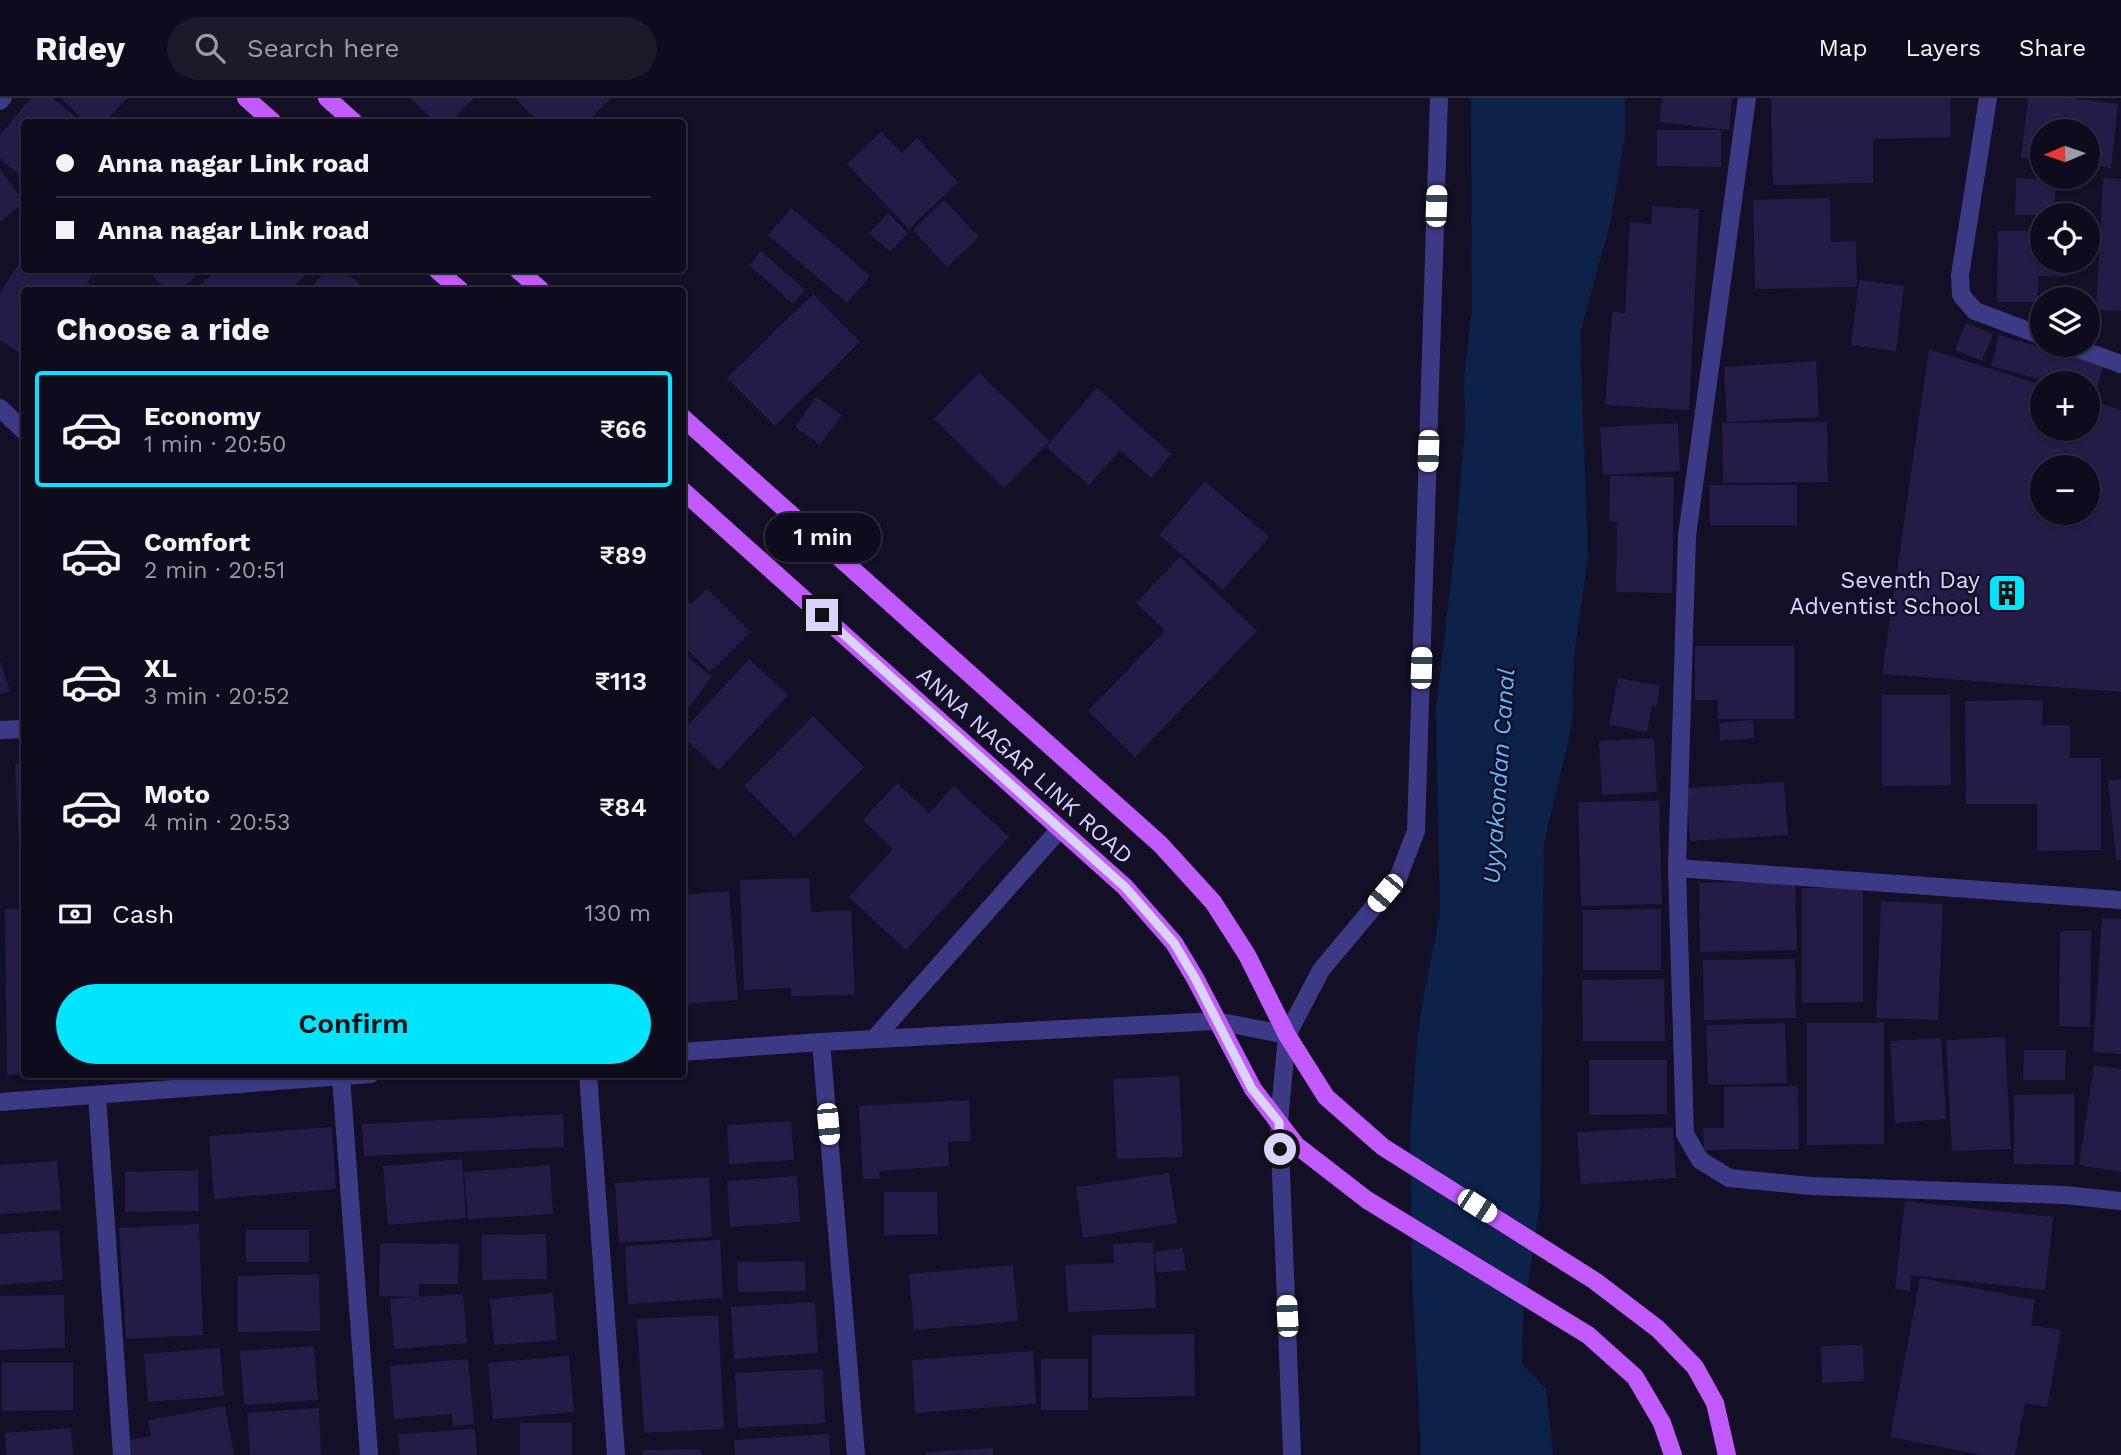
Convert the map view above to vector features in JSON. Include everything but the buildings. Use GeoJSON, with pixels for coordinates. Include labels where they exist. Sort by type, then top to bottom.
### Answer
{"type":"FeatureCollection","features":[{"type":"Feature","properties":{"kind":"main road"},"geometry":{"type":"LineString","coordinates":[[246,98],[270,119]]}},
{"type":"Feature","properties":{"kind":"main road"},"geometry":{"type":"LineString","coordinates":[[327,98],[351,119]]}},
{"type":"Feature","properties":{"kind":"main road"},"geometry":{"type":"LineString","coordinates":[[440,273],[457,287]]}},
{"type":"Feature","properties":{"kind":"main road"},"geometry":{"type":"LineString","coordinates":[[521,273],[538,287]]}},
{"type":"Feature","properties":{"kind":"main road"},"geometry":{"type":"LineString","coordinates":[[686,421],[1160,845],[1213,902],[1247,955],[1287,1035],[1326,1097],[1383,1147],[1595,1281],[1658,1329],[1695,1367],[1715,1403],[1727,1455]]}},
{"type":"Feature","properties":{"kind":"main road","name":"ANNA NAGAR LINK ROAD"},"geometry":{"type":"LineString","coordinates":[[686,494],[1125,887],[1174,943],[1252,1089],[1296,1145],[1367,1200],[1588,1335],[1635,1377],[1662,1423],[1673,1455]]}},
{"type":"Feature","properties":{"kind":"street"},"geometry":{"type":"LineString","coordinates":[[1292,1455],[1279,1122],[1287,1035],[1321,970],[1398,878],[1416,831],[1439,98]]}},
{"type":"Feature","properties":{"kind":"street"},"geometry":{"type":"LineString","coordinates":[[1747,98],[1688,536],[1676,868],[1685,1134],[1700,1160],[1729,1178],[1811,1186],[2065,1195],[2121,1201]]}},
{"type":"Feature","properties":{"kind":"street"},"geometry":{"type":"LineString","coordinates":[[1987,98],[1960,275],[1961,295],[1975,312],[2030,332]]}},
{"type":"Feature","properties":{"kind":"street"},"geometry":{"type":"LineString","coordinates":[[2100,356],[2121,364]]}},
{"type":"Feature","properties":{"kind":"street"},"geometry":{"type":"LineString","coordinates":[[0,408],[21,428]]}},
{"type":"Feature","properties":{"kind":"street"},"geometry":{"type":"LineString","coordinates":[[0,730],[21,729]]}},
{"type":"Feature","properties":{"kind":"street"},"geometry":{"type":"LineString","coordinates":[[874,1039],[1060,829]]}},
{"type":"Feature","properties":{"kind":"street"},"geometry":{"type":"LineString","coordinates":[[1676,868],[2121,900]]}},
{"type":"Feature","properties":{"kind":"street"},"geometry":{"type":"LineString","coordinates":[[686,1052],[1216,1021],[1287,1035]]}},
{"type":"Feature","properties":{"kind":"street"},"geometry":{"type":"LineString","coordinates":[[821,1042],[856,1455]]}},
{"type":"Feature","properties":{"kind":"street"},"geometry":{"type":"LineString","coordinates":[[0,1102],[328,1078]]}},
{"type":"Feature","properties":{"kind":"street"},"geometry":{"type":"LineString","coordinates":[[341,1078],[369,1455]]}},
{"type":"Feature","properties":{"kind":"street"},"geometry":{"type":"LineString","coordinates":[[588,1078],[616,1455]]}},
{"type":"Feature","properties":{"kind":"street"},"geometry":{"type":"LineString","coordinates":[[97,1096],[122,1455]]}},
{"type":"Feature","properties":{"kind":"water","name":"Uyyakondan Canal"},"geometry":{"type":"Polygon","coordinates":[[[1471,98],[1625,98],[1625,137],[1610,224],[1580,334],[1588,557],[1574,656],[1572,725],[1544,843],[1540,1204],[1523,1315],[1522,1364],[1546,1389],[1553,1455],[1421,1455],[1412,1274],[1410,1135],[1417,1041],[1440,915],[1436,710],[1455,545],[1465,427],[1464,377],[1472,310],[1471,98]]]}},
{"type":"Feature","properties":{"kind":"place","name":"Seventh Day Adventist School"},"geometry":{"type":"Point","coordinates":[2007,593]}},
{"type":"Feature","properties":{"kind":"route"},"geometry":{"type":"LineString","coordinates":[[822,615],[1125,887],[1174,943],[1252,1089],[1279,1122],[1280,1149]]}}]}
